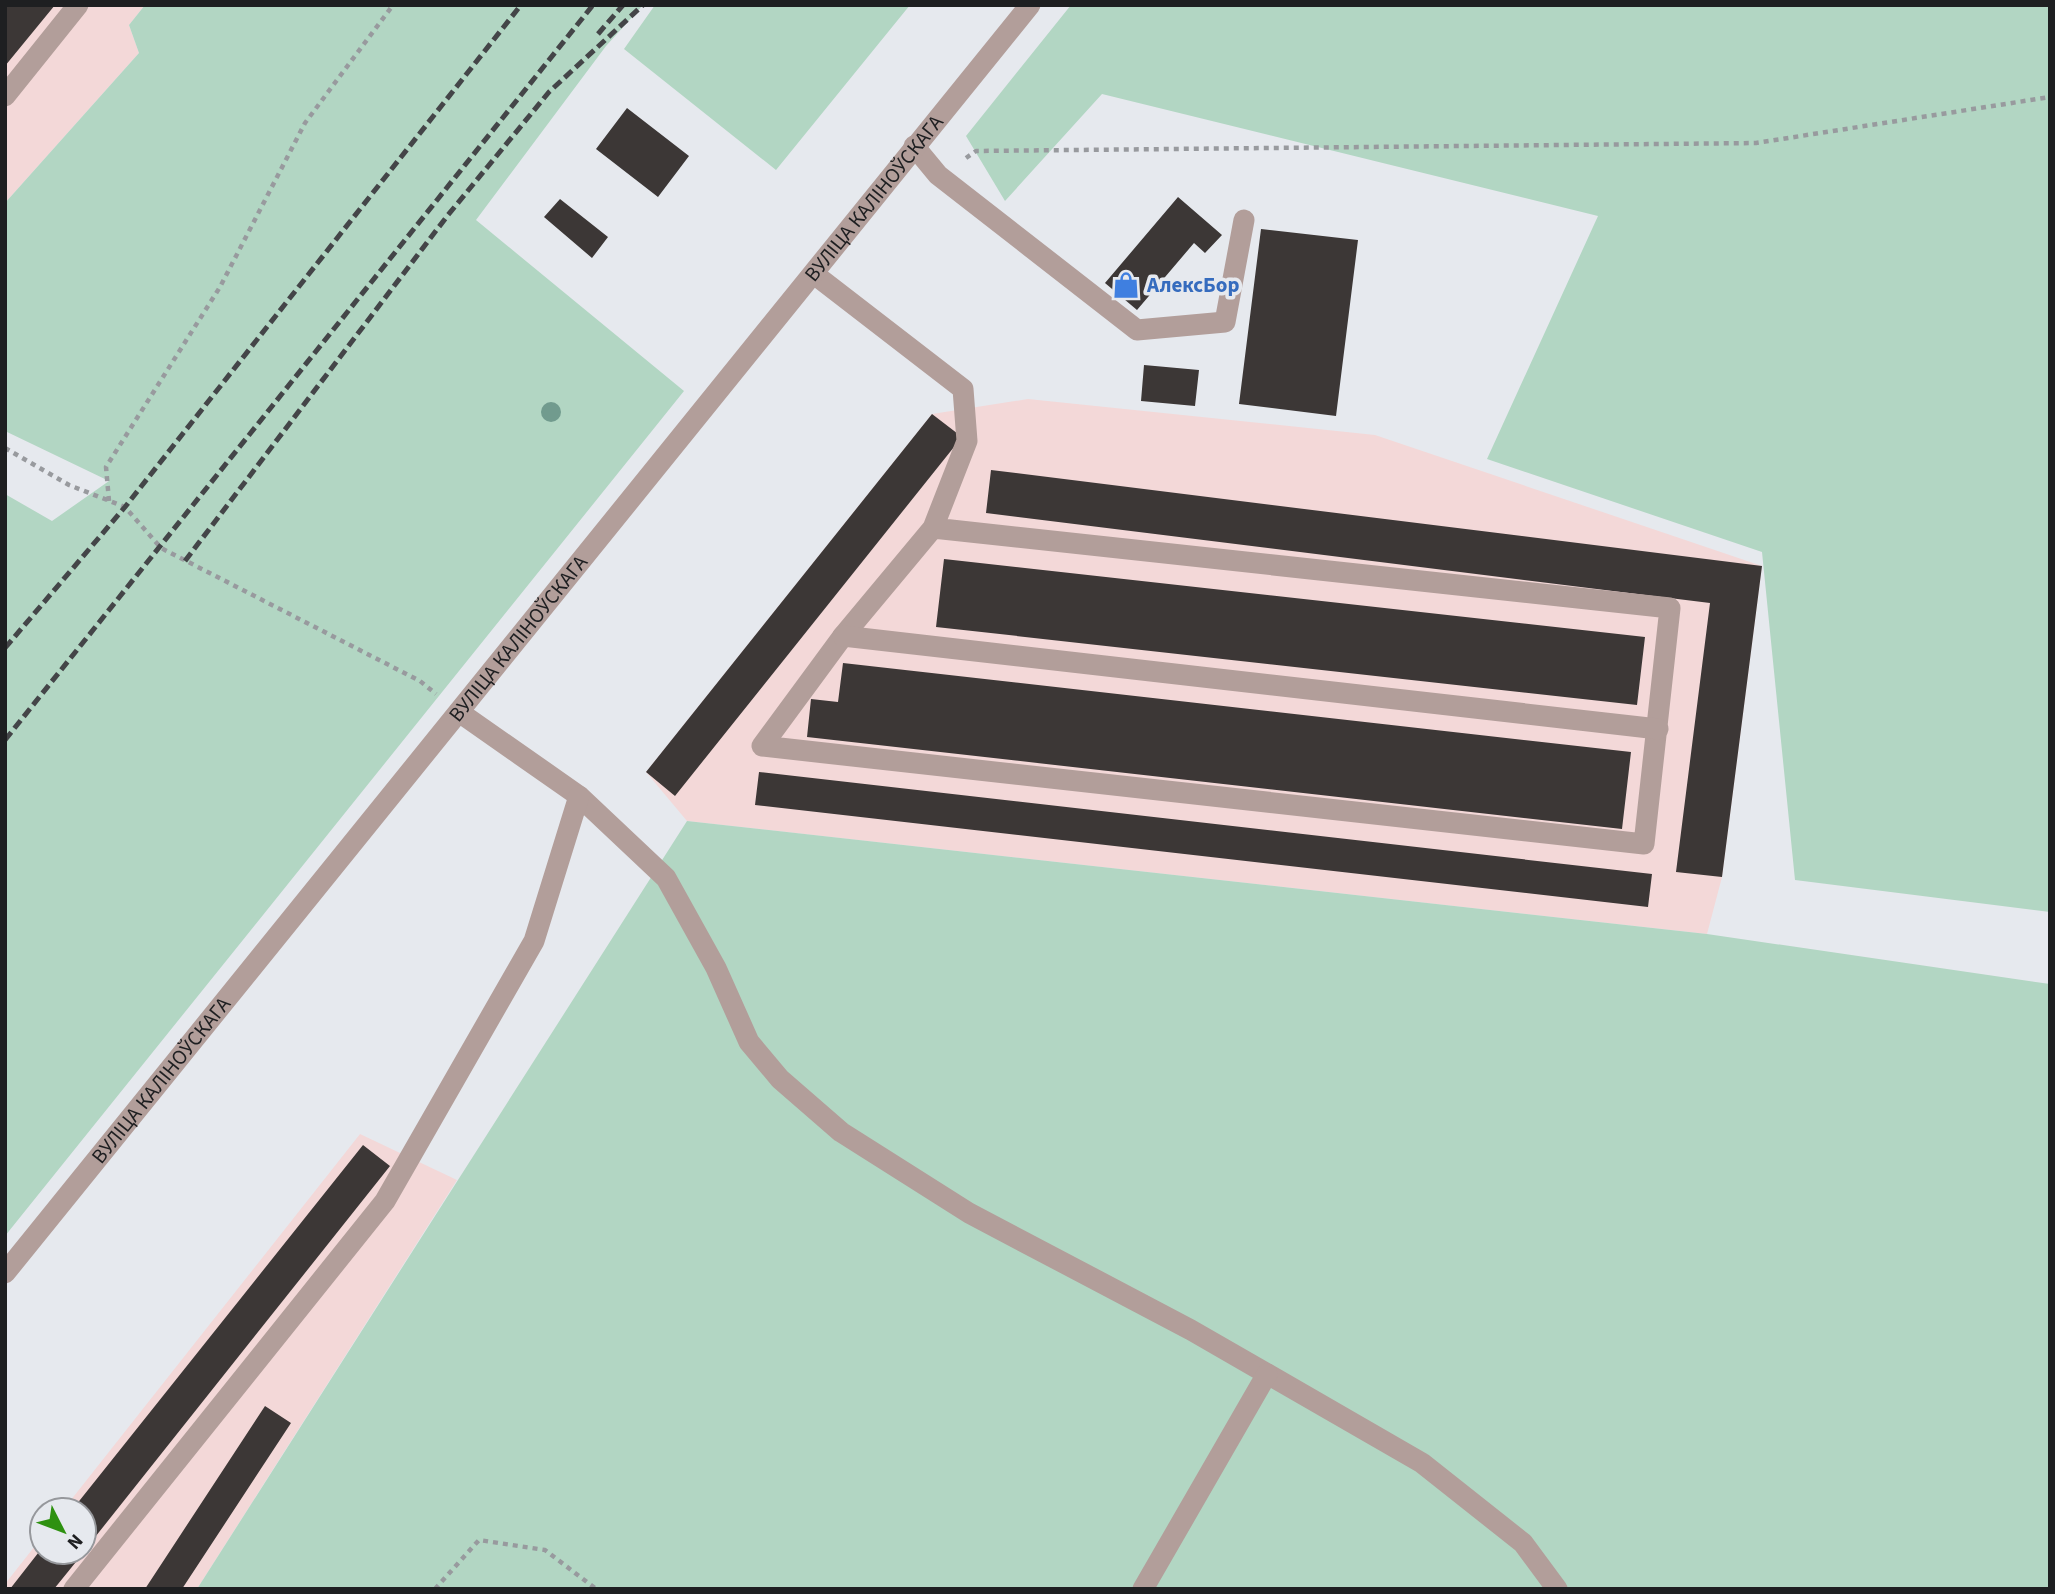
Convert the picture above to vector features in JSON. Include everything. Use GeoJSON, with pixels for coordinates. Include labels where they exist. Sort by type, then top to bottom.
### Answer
{"type":"FeatureCollection","features":[{"type":"Feature","properties":{"kind":"street"},"geometry":{"type":"LineString","coordinates":[[5,96],[78,5]]}},
{"type":"Feature","properties":{"kind":"street","name":"ВУЛІЦА КАЛІНОЎСКАГА"},"geometry":{"type":"LineString","coordinates":[[5,1273],[1030,5]]}},
{"type":"Feature","properties":{"kind":"street"},"geometry":{"type":"LineString","coordinates":[[914,146],[938,175],[1137,330],[1225,322],[1244,220]]}},
{"type":"Feature","properties":{"kind":"street"},"geometry":{"type":"LineString","coordinates":[[814,274],[963,389],[967,441],[933,528],[843,636],[762,746],[1644,844],[1670,608],[933,528]]}},
{"type":"Feature","properties":{"kind":"street"},"geometry":{"type":"LineString","coordinates":[[843,636],[1658,729]]}},
{"type":"Feature","properties":{"kind":"street"},"geometry":{"type":"LineString","coordinates":[[459,712],[579,796],[666,878],[716,968],[749,1042],[780,1079],[841,1132],[968,1213],[1191,1330],[1422,1463],[1523,1543],[1557,1589]]}},
{"type":"Feature","properties":{"kind":"street"},"geometry":{"type":"LineString","coordinates":[[74,1589],[385,1201],[534,941],[579,796]]}},
{"type":"Feature","properties":{"kind":"street"},"geometry":{"type":"LineString","coordinates":[[1143,1589],[1267,1374]]}},
{"type":"Feature","properties":{"kind":"path"},"geometry":{"type":"LineString","coordinates":[[109,501],[106,467],[220,286],[305,122],[393,5]]}},
{"type":"Feature","properties":{"kind":"path"},"geometry":{"type":"LineString","coordinates":[[938,175],[976,151],[1756,143],[2050,97]]}},
{"type":"Feature","properties":{"kind":"path"},"geometry":{"type":"LineString","coordinates":[[5,449],[69,485],[125,507],[161,548],[420,681],[459,712]]}},
{"type":"Feature","properties":{"kind":"path"},"geometry":{"type":"LineString","coordinates":[[435,1589],[479,1540],[545,1550],[596,1589]]}},
{"type":"Feature","properties":{"kind":"shaded area"},"geometry":{"type":"Polygon","coordinates":[[[5,5],[145,5],[129,25],[139,53],[5,203],[5,5]]]}},
{"type":"Feature","properties":{"kind":"shaded area"},"geometry":{"type":"Polygon","coordinates":[[[1028,399],[1375,435],[1762,566],[1722,877],[1707,934],[687,821],[646,772],[932,414],[1028,399]]]}},
{"type":"Feature","properties":{"kind":"shaded area"},"geometry":{"type":"Polygon","coordinates":[[[360,1134],[457,1180],[197,1589],[5,1589],[5,1584],[28,1555],[28,1566],[98,1566],[98,1496],[74,1496],[360,1134]]]}},
{"type":"Feature","properties":{"kind":"green space"},"geometry":{"type":"Polygon","coordinates":[[[145,5],[643,5],[606,46],[476,220],[684,391],[5,1236],[5,494],[52,521],[109,481],[5,431],[5,203],[139,53],[129,25],[145,5]]]}},
{"type":"Feature","properties":{"kind":"green space"},"geometry":{"type":"Polygon","coordinates":[[[655,5],[910,5],[776,170],[624,49],[655,5]]]}},
{"type":"Feature","properties":{"kind":"green space"},"geometry":{"type":"Polygon","coordinates":[[[1071,5],[2050,5],[2050,912],[1795,880],[1762,552],[1487,459],[1598,216],[1102,94],[1005,201],[966,136],[1071,5]]]}},
{"type":"Feature","properties":{"kind":"green space"},"geometry":{"type":"Polygon","coordinates":[[[687,821],[1707,934],[2050,984],[2050,1589],[197,1589],[687,821]]]}},
{"type":"Feature","properties":{"kind":"building"},"geometry":{"type":"Polygon","coordinates":[[[5,5],[55,5],[5,66],[5,5]]]}},
{"type":"Feature","properties":{"kind":"building"},"geometry":{"type":"Polygon","coordinates":[[[627,108],[689,156],[658,197],[596,149],[627,108]]]}},
{"type":"Feature","properties":{"kind":"building"},"geometry":{"type":"Polygon","coordinates":[[[1178,197],[1222,235],[1205,253],[1194,243],[1137,310],[1105,283],[1178,197]]]}},
{"type":"Feature","properties":{"kind":"building"},"geometry":{"type":"Polygon","coordinates":[[[560,199],[608,237],[592,258],[544,217],[560,199]]]}},
{"type":"Feature","properties":{"kind":"building"},"geometry":{"type":"Polygon","coordinates":[[[1261,229],[1358,240],[1336,416],[1239,404],[1261,229]]]}},
{"type":"Feature","properties":{"kind":"building"},"geometry":{"type":"Polygon","coordinates":[[[1144,365],[1199,370],[1195,406],[1141,401],[1144,365]]]}},
{"type":"Feature","properties":{"kind":"building"},"geometry":{"type":"Polygon","coordinates":[[[932,414],[962,437],[675,796],[646,772],[932,414]]]}},
{"type":"Feature","properties":{"kind":"building"},"geometry":{"type":"Polygon","coordinates":[[[991,470],[1762,566],[1722,877],[1676,872],[1710,603],[986,513],[991,470]]]}},
{"type":"Feature","properties":{"kind":"building"},"geometry":{"type":"Polygon","coordinates":[[[944,559],[1645,637],[1637,705],[936,627],[944,559]]]}},
{"type":"Feature","properties":{"kind":"building"},"geometry":{"type":"Polygon","coordinates":[[[843,663],[1631,752],[1622,829],[807,737],[811,699],[838,702],[843,663]]]}},
{"type":"Feature","properties":{"kind":"building"},"geometry":{"type":"Polygon","coordinates":[[[759,772],[1652,874],[1648,907],[755,805],[759,772]]]}},
{"type":"Feature","properties":{"kind":"building"},"geometry":{"type":"Polygon","coordinates":[[[363,1145],[390,1166],[98,1533],[98,1496],[83,1496],[363,1145]]]}},
{"type":"Feature","properties":{"kind":"building"},"geometry":{"type":"Polygon","coordinates":[[[265,1406],[291,1423],[182,1589],[145,1589],[265,1406]]]}},
{"type":"Feature","properties":{"kind":"building"},"geometry":{"type":"Polygon","coordinates":[[[28,1566],[73,1566],[54,1589],[10,1589],[28,1566]]]}},
{"type":"Feature","properties":{"kind":"railway"},"geometry":{"type":"LineString","coordinates":[[5,648],[125,507],[521,5]]}},
{"type":"Feature","properties":{"kind":"railway"},"geometry":{"type":"LineString","coordinates":[[5,740],[593,5]]}},
{"type":"Feature","properties":{"kind":"railway"},"geometry":{"type":"LineString","coordinates":[[598,34],[623,5]]}},
{"type":"Feature","properties":{"kind":"railway"},"geometry":{"type":"LineString","coordinates":[[185,561],[448,215],[549,92],[643,5]]}},
{"type":"Feature","properties":{"kind":"place","name":"АлексБор"},"geometry":{"type":"Point","coordinates":[1126,285]}}]}
